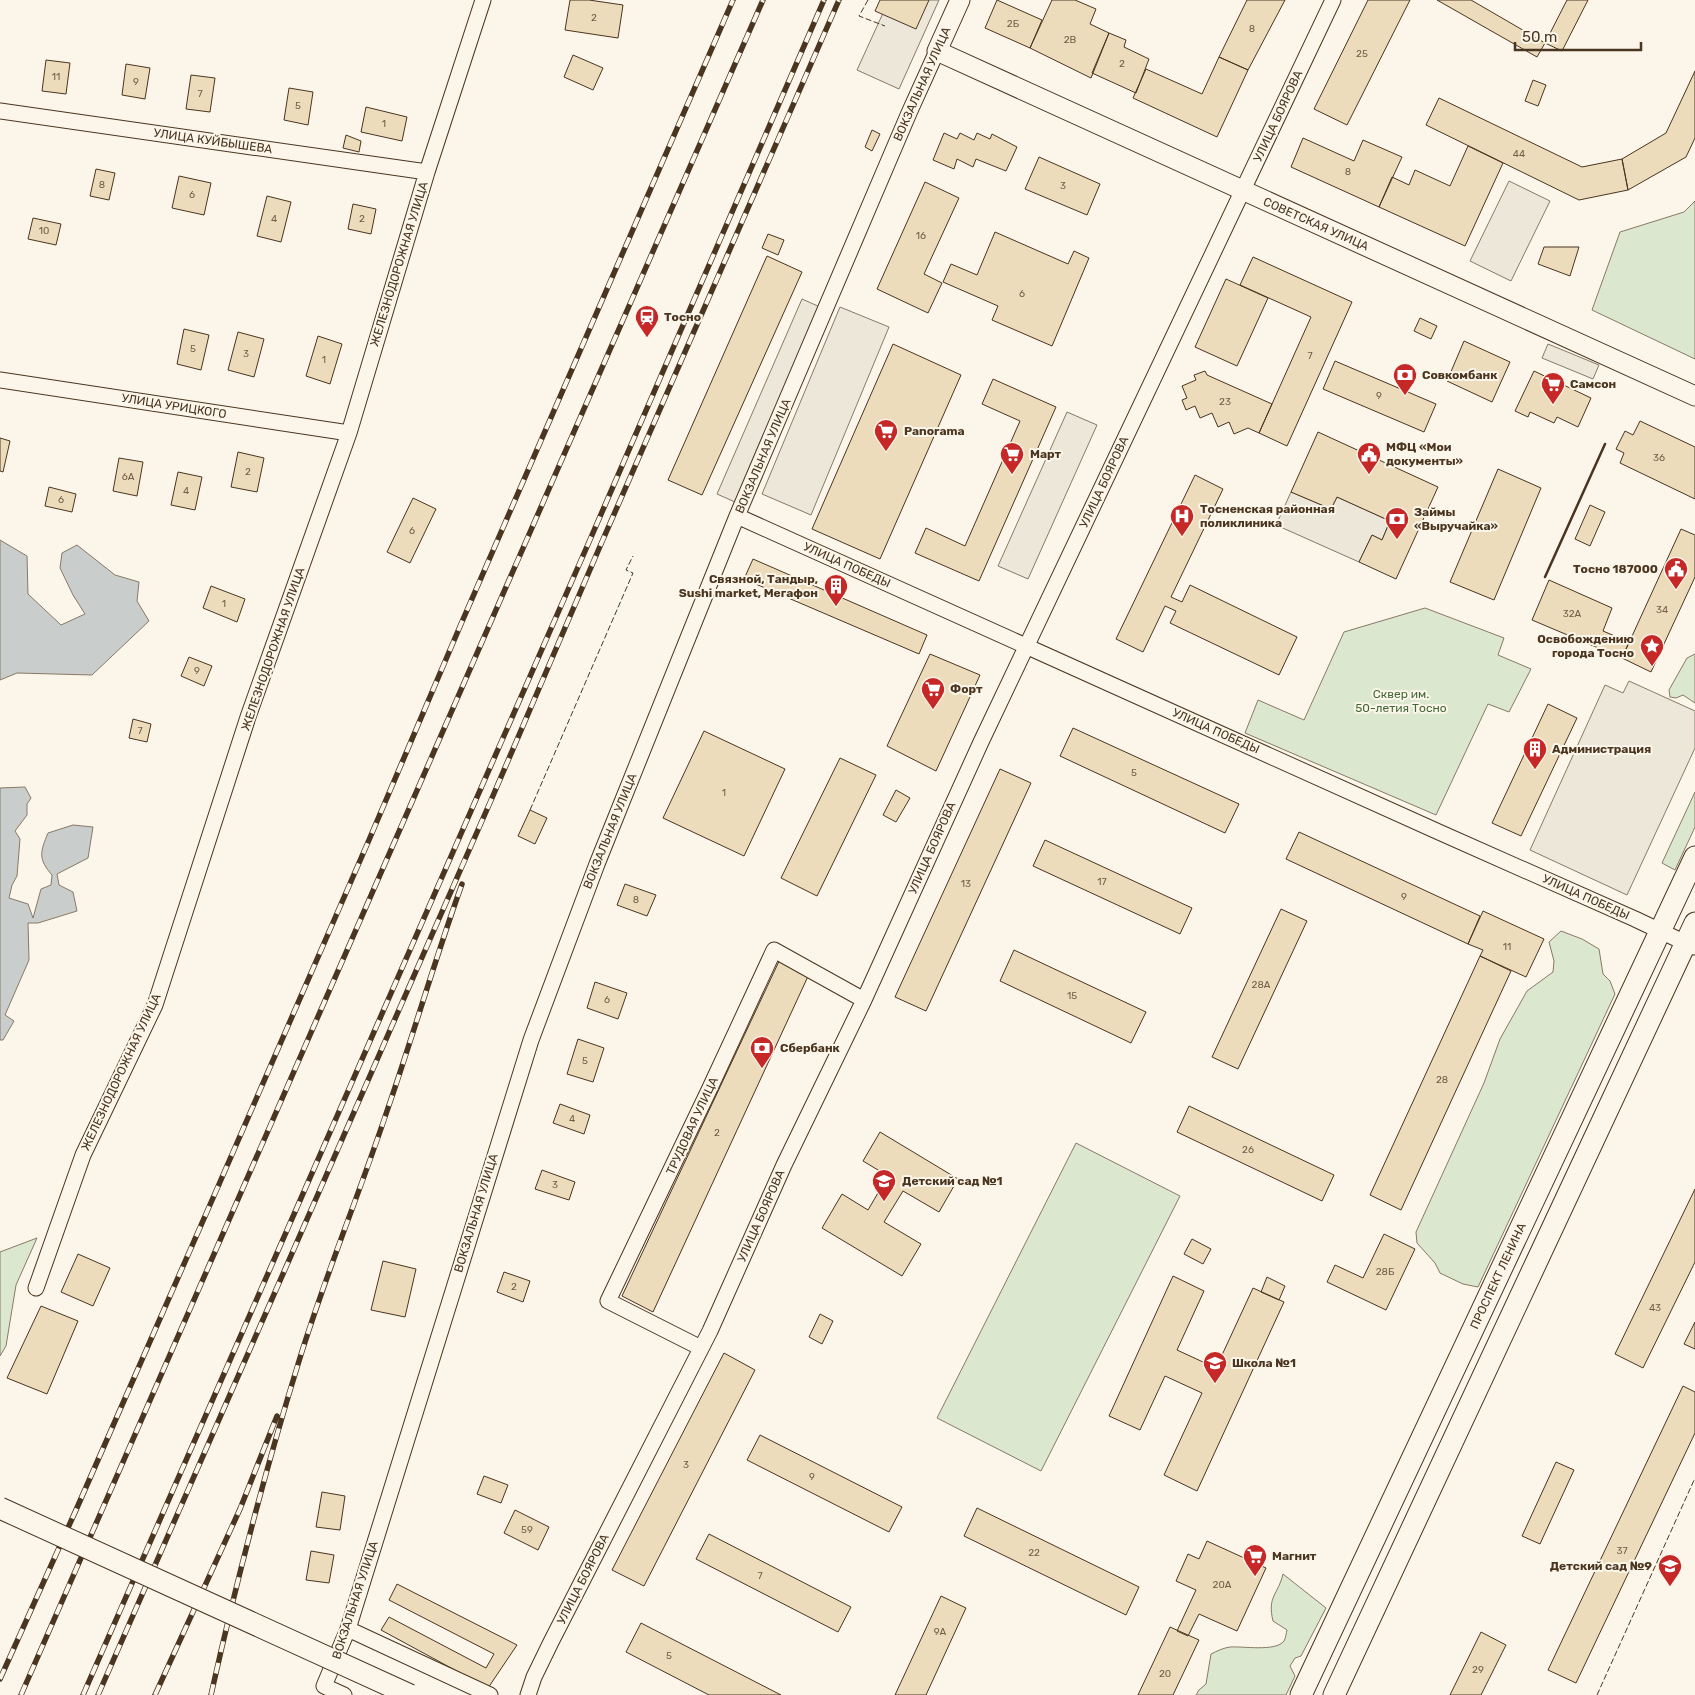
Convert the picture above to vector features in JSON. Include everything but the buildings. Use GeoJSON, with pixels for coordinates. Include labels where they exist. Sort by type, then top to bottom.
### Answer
{"type":"FeatureCollection","features":[{"type":"Feature","properties":{"kind":"main road","name":"ПРОСПЕКТ ЛЕНИНА"},"geometry":{"type":"LineString","coordinates":[[1302,1695],[1695,857]]}},
{"type":"Feature","properties":{"kind":"main road"},"geometry":{"type":"LineString","coordinates":[[1334,1695],[1690,945],[1695,923]]}},
{"type":"Feature","properties":{"kind":"main road"},"geometry":{"type":"LineString","coordinates":[[0,1508],[410,1695]]}},
{"type":"Feature","properties":{"kind":"street","name":"ЖЕЛЕЗНОДОРОЖНАЯ УЛИЦА"},"geometry":{"type":"LineString","coordinates":[[36,1288],[83,1155],[155,1005],[248,717],[349,432],[427,172],[483,0]]}},
{"type":"Feature","properties":{"kind":"street","name":"ВОКЗАЛЬНАЯ УЛИЦА"},"geometry":{"type":"LineString","coordinates":[[344,1695],[324,1686],[348,1629],[530,1040],[597,864],[737,516],[889,158],[960,0]]}},
{"type":"Feature","properties":{"kind":"street","name":"УЛИЦА БОЯРОВА"},"geometry":{"type":"LineString","coordinates":[[528,1695],[534,1677],[551,1642],[702,1348],[784,1165],[864,1000],[981,742],[1333,0]]}},
{"type":"Feature","properties":{"kind":"street","name":"СОВЕТСКАЯ УЛИЦА"},"geometry":{"type":"LineString","coordinates":[[937,52],[1695,396]]}},
{"type":"Feature","properties":{"kind":"street","name":"УЛИЦА КУЙБЫШЕВА"},"geometry":{"type":"LineString","coordinates":[[0,111],[427,172]]}},
{"type":"Feature","properties":{"kind":"street","name":"УЛИЦА УРИЦКОГО"},"geometry":{"type":"LineString","coordinates":[[0,380],[349,432]]}},
{"type":"Feature","properties":{"kind":"street","name":"УЛИЦА ПОБЕДЫ"},"geometry":{"type":"LineString","coordinates":[[737,516],[1690,945]]}},
{"type":"Feature","properties":{"kind":"street","name":"ТРУДОВАЯ УЛИЦА"},"geometry":{"type":"LineString","coordinates":[[702,1348],[608,1301],[774,950],[864,1000]]}},
{"type":"Feature","properties":{"kind":"street"},"geometry":{"type":"LineString","coordinates":[[348,1629],[490,1695]]}},
{"type":"Feature","properties":{"kind":"green space"},"geometry":{"type":"Polygon","coordinates":[[[1695,201],[1695,359],[1592,310],[1620,232],[1684,212],[1695,201]]]}},
{"type":"Feature","properties":{"kind":"green space","name":"Сквер им. 50-летия Тосно"},"geometry":{"type":"Polygon","coordinates":[[[1425,608],[1504,638],[1498,655],[1531,669],[1509,712],[1488,704],[1436,815],[1245,733],[1258,700],[1304,720],[1344,632],[1425,608]]]}},
{"type":"Feature","properties":{"kind":"green space"},"geometry":{"type":"Polygon","coordinates":[[[1695,654],[1695,703],[1683,695],[1676,698],[1670,697],[1669,690],[1687,658],[1695,654]]]}},
{"type":"Feature","properties":{"kind":"green space"},"geometry":{"type":"Polygon","coordinates":[[[1695,792],[1695,827],[1675,870],[1662,863],[1695,792]]]}},
{"type":"Feature","properties":{"kind":"green space"},"geometry":{"type":"Polygon","coordinates":[[[1561,931],[1582,939],[1599,949],[1603,974],[1610,981],[1615,994],[1478,1287],[1463,1284],[1440,1273],[1435,1263],[1417,1243],[1416,1232],[1484,1083],[1500,1039],[1527,991],[1553,972],[1554,961],[1549,942],[1561,931]]]}},
{"type":"Feature","properties":{"kind":"green space"},"geometry":{"type":"Polygon","coordinates":[[[1076,1143],[1180,1196],[1041,1471],[937,1418],[1076,1143]]]}},
{"type":"Feature","properties":{"kind":"green space"},"geometry":{"type":"Polygon","coordinates":[[[37,1238],[16,1285],[6,1346],[0,1356],[0,1252],[37,1238]]]}},
{"type":"Feature","properties":{"kind":"green space"},"geometry":{"type":"Polygon","coordinates":[[[1283,1574],[1326,1608],[1301,1656],[1295,1658],[1290,1666],[1295,1676],[1286,1695],[1196,1695],[1206,1684],[1211,1654],[1230,1647],[1267,1647],[1284,1641],[1287,1630],[1273,1621],[1271,1606],[1283,1574]]]}},
{"type":"Feature","properties":{"kind":"shaded area"},"geometry":{"type":"Polygon","coordinates":[[[889,0],[939,0],[899,89],[857,70],[889,0]]]}},
{"type":"Feature","properties":{"kind":"shaded area"},"geometry":{"type":"Polygon","coordinates":[[[1509,181],[1550,201],[1511,281],[1470,261],[1509,181]]]}},
{"type":"Feature","properties":{"kind":"shaded area"},"geometry":{"type":"Polygon","coordinates":[[[802,299],[820,307],[735,502],[717,494],[802,299]]]}},
{"type":"Feature","properties":{"kind":"shaded area"},"geometry":{"type":"Polygon","coordinates":[[[840,307],[889,327],[811,515],[762,494],[840,307]]]}},
{"type":"Feature","properties":{"kind":"shaded area"},"geometry":{"type":"Polygon","coordinates":[[[1548,344],[1599,365],[1593,379],[1542,358],[1548,344]]]}},
{"type":"Feature","properties":{"kind":"shaded area"},"geometry":{"type":"Polygon","coordinates":[[[1067,412],[1097,425],[1028,579],[998,566],[1067,412]]]}},
{"type":"Feature","properties":{"kind":"shaded area"},"geometry":{"type":"Polygon","coordinates":[[[1291,492],[1331,509],[1337,497],[1390,521],[1382,540],[1372,535],[1359,562],[1276,525],[1291,492]]]}},
{"type":"Feature","properties":{"kind":"shaded area"},"geometry":{"type":"Polygon","coordinates":[[[0,540],[27,556],[28,594],[61,625],[85,614],[60,568],[62,553],[77,545],[115,575],[139,582],[137,601],[149,621],[92,675],[17,673],[0,680],[0,540]]]}},
{"type":"Feature","properties":{"kind":"shaded area"},"geometry":{"type":"Polygon","coordinates":[[[1629,681],[1695,711],[1695,748],[1627,895],[1530,850],[1605,685],[1623,693],[1629,681]]]}},
{"type":"Feature","properties":{"kind":"shaded area"},"geometry":{"type":"Polygon","coordinates":[[[25,787],[31,798],[27,804],[27,815],[15,831],[20,839],[17,876],[12,885],[9,898],[28,904],[33,918],[41,889],[51,885],[52,875],[42,860],[43,845],[48,833],[73,825],[93,827],[88,858],[57,874],[59,885],[73,892],[77,911],[38,923],[28,923],[29,960],[5,1015],[14,1021],[3,1040],[0,1040],[0,788],[25,787]]]}},
{"type":"Feature","properties":{"kind":"railway"},"geometry":{"type":"LineString","coordinates":[[0,1679],[220,1182],[733,0]]}},
{"type":"Feature","properties":{"kind":"railway"},"geometry":{"type":"LineString","coordinates":[[21,1695],[763,0]]}},
{"type":"Feature","properties":{"kind":"railway"},"geometry":{"type":"LineString","coordinates":[[83,1695],[589,542],[824,0]]}},
{"type":"Feature","properties":{"kind":"railway"},"geometry":{"type":"LineString","coordinates":[[98,1695],[492,798],[839,0]]}},
{"type":"Feature","properties":{"kind":"railway"},"geometry":{"type":"LineString","coordinates":[[211,1695],[252,1527],[299,1361],[387,1111],[462,884]]}},
{"type":"Feature","properties":{"kind":"railway"},"geometry":{"type":"LineString","coordinates":[[155,1695],[240,1509],[277,1416]]}},
{"type":"Feature","properties":{"kind":"fence"},"geometry":{"type":"LineString","coordinates":[[868,0],[859,16],[885,26]]}},
{"type":"Feature","properties":{"kind":"fence"},"geometry":{"type":"LineString","coordinates":[[530,810],[633,573],[626,570],[633,556]]}},
{"type":"Feature","properties":{"kind":"fence"},"geometry":{"type":"LineString","coordinates":[[1597,1695],[1695,1478]]}},
{"type":"Feature","properties":{"kind":"wall"},"geometry":{"type":"LineString","coordinates":[[1545,577],[1605,444]]}},
{"type":"Feature","properties":{"kind":"place","name":"Тосно"},"geometry":{"type":"Point","coordinates":[647,338]}},
{"type":"Feature","properties":{"kind":"place","name":"Совкомбанк"},"geometry":{"type":"Point","coordinates":[1405,396]}},
{"type":"Feature","properties":{"kind":"place","name":"Самсон"},"geometry":{"type":"Point","coordinates":[1553,405]}},
{"type":"Feature","properties":{"kind":"place","name":"Panorama"},"geometry":{"type":"Point","coordinates":[886,452]}},
{"type":"Feature","properties":{"kind":"place","name":"Март"},"geometry":{"type":"Point","coordinates":[1012,475]}},
{"type":"Feature","properties":{"kind":"place","name":"МФЦ «Мои документы»"},"geometry":{"type":"Point","coordinates":[1369,475]}},
{"type":"Feature","properties":{"kind":"place","name":"Тосненская районная поликлиника"},"geometry":{"type":"Point","coordinates":[1182,537]}},
{"type":"Feature","properties":{"kind":"place","name":"Займы «Выручайка»"},"geometry":{"type":"Point","coordinates":[1397,540]}},
{"type":"Feature","properties":{"kind":"place","name":"Тосно 187000"},"geometry":{"type":"Point","coordinates":[1676,590]}},
{"type":"Feature","properties":{"kind":"place","name":"Связной, Тандыр, Sushi market, Мегафон"},"geometry":{"type":"Point","coordinates":[836,607]}},
{"type":"Feature","properties":{"kind":"place","name":"Освобождению города Тосно"},"geometry":{"type":"Point","coordinates":[1652,667]}},
{"type":"Feature","properties":{"kind":"place","name":"Форт"},"geometry":{"type":"Point","coordinates":[933,710]}},
{"type":"Feature","properties":{"kind":"place","name":"Администрация"},"geometry":{"type":"Point","coordinates":[1535,770]}},
{"type":"Feature","properties":{"kind":"place","name":"Сбербанк"},"geometry":{"type":"Point","coordinates":[762,1069]}},
{"type":"Feature","properties":{"kind":"place","name":"Детский сад №1"},"geometry":{"type":"Point","coordinates":[884,1202]}},
{"type":"Feature","properties":{"kind":"place","name":"Школа №1"},"geometry":{"type":"Point","coordinates":[1215,1384]}},
{"type":"Feature","properties":{"kind":"place","name":"Магнит"},"geometry":{"type":"Point","coordinates":[1255,1577]}},
{"type":"Feature","properties":{"kind":"place","name":"Детский сад №9"},"geometry":{"type":"Point","coordinates":[1670,1587]}}]}
